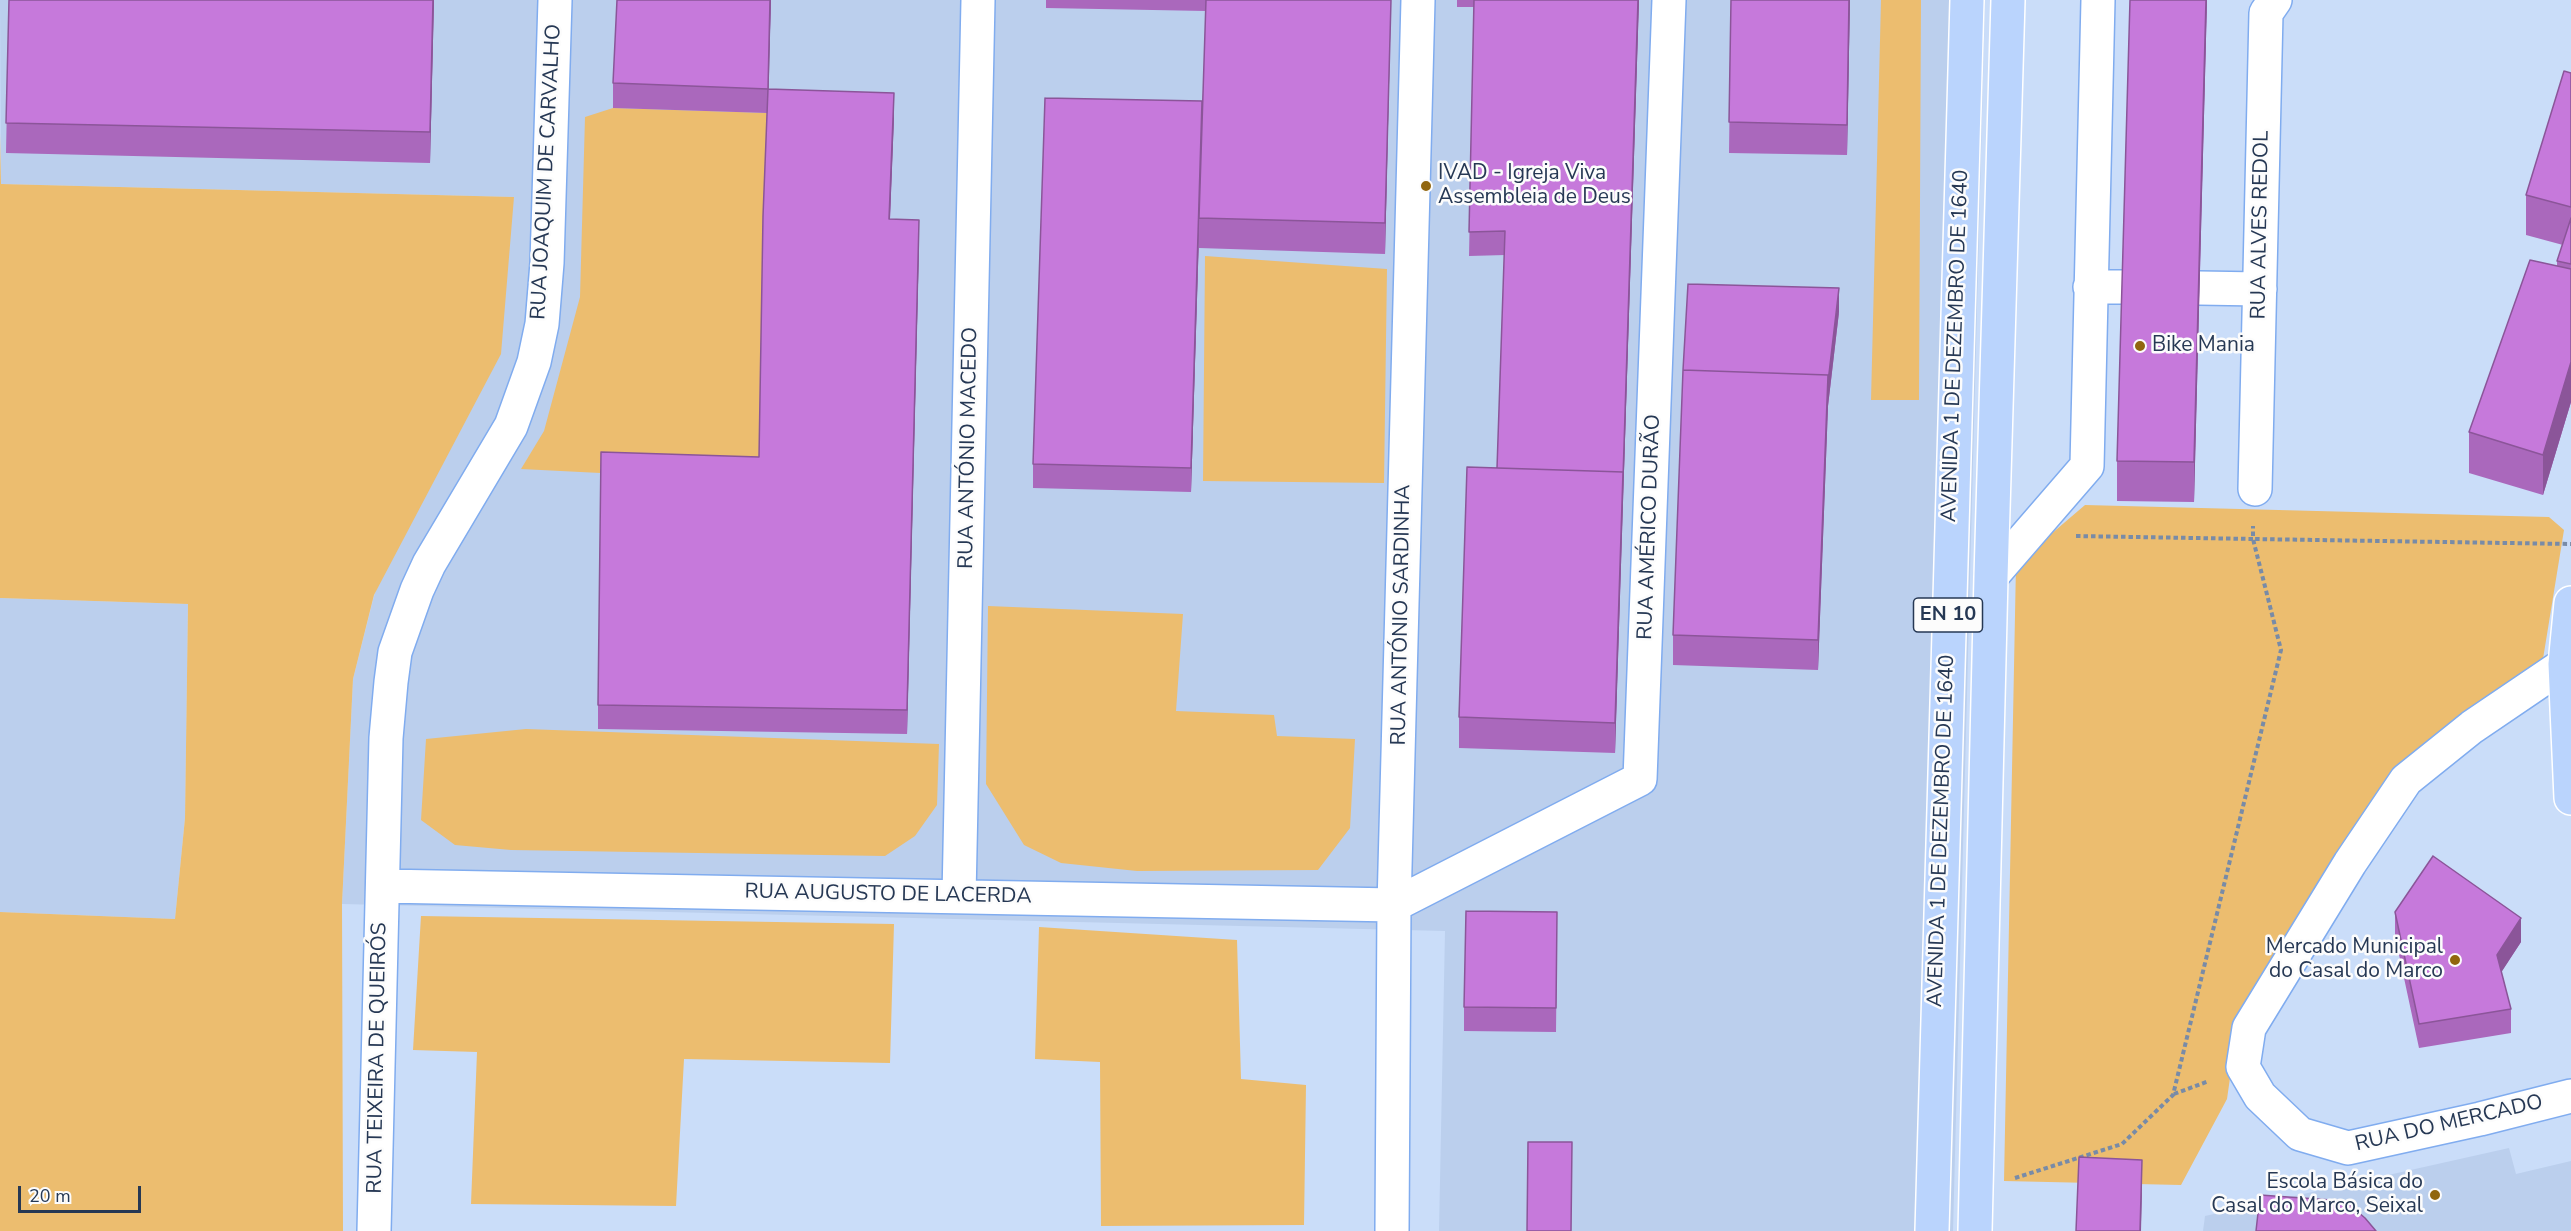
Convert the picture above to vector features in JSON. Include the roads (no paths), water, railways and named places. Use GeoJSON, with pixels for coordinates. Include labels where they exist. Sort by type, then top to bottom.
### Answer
{"type":"FeatureCollection","features":[{"type":"Feature","properties":{"kind":"main road","name":"AVENIDA 1 DE DEZEMBRO DE 1640"},"geometry":{"type":"LineString","coordinates":[[1932,1231],[1967,0]]}},
{"type":"Feature","properties":{"kind":"main road","name":"AVENIDA 1 DE DEZEMBRO DE 1640"},"geometry":{"type":"LineString","coordinates":[[1975,1231],[1990,577],[2008,0]]}},
{"type":"Feature","properties":{"kind":"main road"},"geometry":{"type":"LineString","coordinates":[[2571,603],[2565,664],[2571,798]]}},
{"type":"Feature","properties":{"kind":"street","name":"RUA JOAQUIM DE CARVALHO"},"geometry":{"type":"LineString","coordinates":[[382,886],[386,738],[395,652],[405,620],[429,564],[511,426],[534,362],[542,324],[547,263],[555,0]]}},
{"type":"Feature","properties":{"kind":"street","name":"RUA ANTÓNIO MACEDO"},"geometry":{"type":"LineString","coordinates":[[959,896],[978,0]]}},
{"type":"Feature","properties":{"kind":"street","name":"RUA ANTÓNIO SARDINHA"},"geometry":{"type":"LineString","coordinates":[[1392,1231],[1394,905],[1418,0]]}},
{"type":"Feature","properties":{"kind":"street","name":"RUA AMÉRICO DURÃO"},"geometry":{"type":"LineString","coordinates":[[1394,905],[1640,778],[1669,0]]}},
{"type":"Feature","properties":{"kind":"street"},"geometry":{"type":"LineString","coordinates":[[1990,577],[2087,466],[2098,0]]}},
{"type":"Feature","properties":{"kind":"street","name":"RUA ALVES REDOL"},"geometry":{"type":"LineString","coordinates":[[2254,489],[2266,13],[2275,0]]}},
{"type":"Feature","properties":{"kind":"street"},"geometry":{"type":"LineString","coordinates":[[2090,287],[2124,287]]}},
{"type":"Feature","properties":{"kind":"street"},"geometry":{"type":"LineString","coordinates":[[2199,288],[2260,289]]}},
{"type":"Feature","properties":{"kind":"street","name":"RUA DO MERCADO"},"geometry":{"type":"LineString","coordinates":[[2565,664],[2472,727],[2406,780],[2350,863],[2249,1028],[2243,1067],[2260,1096],[2300,1134],[2348,1148],[2571,1096]]}},
{"type":"Feature","properties":{"kind":"street","name":"RUA AUGUSTO DE LACERDA"},"geometry":{"type":"LineString","coordinates":[[382,886],[1394,905]]}},
{"type":"Feature","properties":{"kind":"street","name":"RUA TEIXEIRA DE QUEIRÓS"},"geometry":{"type":"LineString","coordinates":[[374,1231],[382,886]]}},
{"type":"Feature","properties":{"kind":"street"},"geometry":{"type":"LineString","coordinates":[[1918,1231],[1933,1160]]}},
{"type":"Feature","properties":{"kind":"place","name":"IVAD - Igreja Viva Assembleia de Deus"},"geometry":{"type":"Point","coordinates":[1426,186]}},
{"type":"Feature","properties":{"kind":"place","name":"Bike Mania"},"geometry":{"type":"Point","coordinates":[2140,346]}},
{"type":"Feature","properties":{"kind":"place","name":"Mercado Municipal do Casal do Marco"},"geometry":{"type":"Point","coordinates":[2455,960]}},
{"type":"Feature","properties":{"kind":"place","name":"Escola Básica do Casal do Marco, Seixal"},"geometry":{"type":"Point","coordinates":[2435,1195]}}]}
